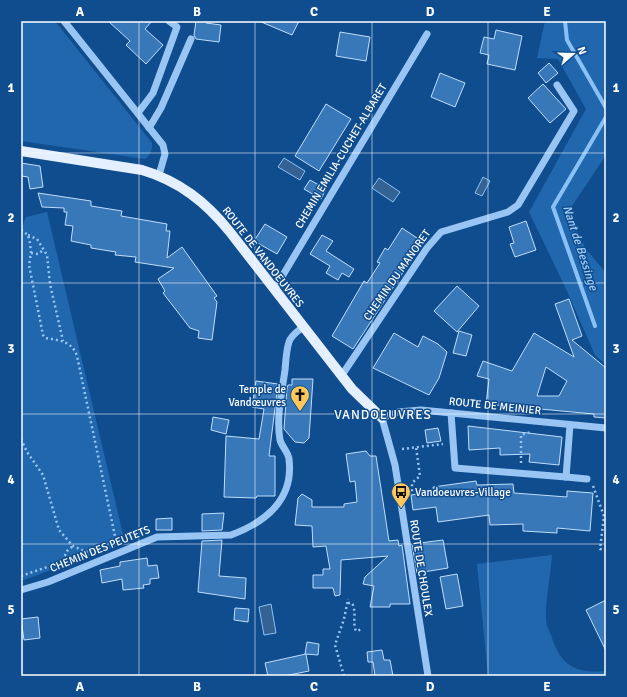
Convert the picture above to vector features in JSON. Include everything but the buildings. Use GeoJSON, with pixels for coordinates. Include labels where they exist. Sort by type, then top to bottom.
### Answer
{"type":"FeatureCollection","features":[{"type":"Feature","properties":{"kind":"main road","name":"ROUTE DE VANDOEUVRES"},"geometry":{"type":"LineString","coordinates":[[21,151],[113,164],[159,175],[183,187],[208,207],[230,232],[342,375],[382,418]]}},
{"type":"Feature","properties":{"kind":"street"},"geometry":{"type":"LineString","coordinates":[[64,21],[165,149],[159,175]]}},
{"type":"Feature","properties":{"kind":"street"},"geometry":{"type":"LineString","coordinates":[[138,113],[153,93],[177,27],[169,21]]}},
{"type":"Feature","properties":{"kind":"street","name":"CHEMIN EMILIA-CUCHET-ALBARET"},"geometry":{"type":"LineString","coordinates":[[274,290],[427,34]]}},
{"type":"Feature","properties":{"kind":"street"},"geometry":{"type":"LineString","coordinates":[[149,128],[161,108],[191,40]]}},
{"type":"Feature","properties":{"kind":"street","name":"CHEMIN DU MANORET"},"geometry":{"type":"LineString","coordinates":[[342,375],[427,248],[441,232],[508,212],[518,205],[574,111],[557,85]]}},
{"type":"Feature","properties":{"kind":"street","name":"CHEMIN DES PEUTETS"},"geometry":{"type":"LineString","coordinates":[[21,590],[48,582],[157,537],[231,535],[242,531],[275,508],[288,486],[290,475],[289,457],[280,441],[279,417],[289,342],[303,327]]}},
{"type":"Feature","properties":{"kind":"street","name":"ROUTE DE MEINIER"},"geometry":{"type":"LineString","coordinates":[[382,418],[398,412],[415,410],[606,428]]}},
{"type":"Feature","properties":{"kind":"street"},"geometry":{"type":"LineString","coordinates":[[451,413],[455,468],[521,472],[587,479]]}},
{"type":"Feature","properties":{"kind":"street","name":"ROUTE DE CHOULEX"},"geometry":{"type":"LineString","coordinates":[[382,418],[395,465],[428,676]]}},
{"type":"Feature","properties":{"kind":"street"},"geometry":{"type":"LineString","coordinates":[[566,476],[570,425]]}},
{"type":"Feature","properties":{"kind":"path"},"geometry":{"type":"LineString","coordinates":[[21,230],[37,239],[48,259],[50,284],[63,341]]}},
{"type":"Feature","properties":{"kind":"path"},"geometry":{"type":"LineString","coordinates":[[28,235],[31,252],[29,266],[43,335],[45,338],[63,341],[73,347],[77,356],[116,541]]}},
{"type":"Feature","properties":{"kind":"path"},"geometry":{"type":"LineString","coordinates":[[31,252],[38,254],[43,250]]}},
{"type":"Feature","properties":{"kind":"path"},"geometry":{"type":"LineString","coordinates":[[521,472],[520,435],[537,430],[538,422]]}},
{"type":"Feature","properties":{"kind":"path"},"geometry":{"type":"LineString","coordinates":[[21,439],[46,482],[56,526],[73,546],[86,552],[120,539]]}},
{"type":"Feature","properties":{"kind":"path"},"geometry":{"type":"LineString","coordinates":[[402,449],[454,443]]}},
{"type":"Feature","properties":{"kind":"path"},"geometry":{"type":"LineString","coordinates":[[408,494],[412,494],[412,483],[420,476],[416,447]]}},
{"type":"Feature","properties":{"kind":"path"},"geometry":{"type":"LineString","coordinates":[[587,479],[591,481],[604,516],[600,549],[605,550]]}},
{"type":"Feature","properties":{"kind":"path"},"geometry":{"type":"LineString","coordinates":[[21,576],[62,562],[67,551],[73,546]]}},
{"type":"Feature","properties":{"kind":"path"},"geometry":{"type":"LineString","coordinates":[[344,676],[335,645],[348,599]]}},
{"type":"Feature","properties":{"kind":"path"},"geometry":{"type":"LineString","coordinates":[[348,603],[352,603],[354,608],[356,631],[363,629]]}},
{"type":"Feature","properties":{"kind":"shaded area"},"geometry":{"type":"Polygon","coordinates":[[[21,21],[55,21],[152,143],[151,152],[145,159],[21,141],[21,21]]]}},
{"type":"Feature","properties":{"kind":"shaded area"},"geometry":{"type":"Polygon","coordinates":[[[545,21],[606,21],[606,155],[568,212],[586,249],[606,273],[606,365],[595,355],[566,289],[529,212],[586,109],[558,59],[537,58],[545,21]]]}},
{"type":"Feature","properties":{"kind":"shaded area"},"geometry":{"type":"Polygon","coordinates":[[[284,158],[305,171],[300,180],[278,167],[284,158]]]}},
{"type":"Feature","properties":{"kind":"shaded area"},"geometry":{"type":"Polygon","coordinates":[[[483,177],[490,181],[482,196],[475,193],[483,177]]]}},
{"type":"Feature","properties":{"kind":"shaded area"},"geometry":{"type":"Polygon","coordinates":[[[379,178],[400,192],[393,202],[372,188],[379,178]]]}},
{"type":"Feature","properties":{"kind":"shaded area"},"geometry":{"type":"Polygon","coordinates":[[[47,212],[125,543],[21,581],[21,230],[26,217],[47,212]]]}},
{"type":"Feature","properties":{"kind":"shaded area"},"geometry":{"type":"Polygon","coordinates":[[[552,555],[546,605],[546,620],[547,626],[559,654],[570,665],[577,669],[595,672],[606,671],[606,676],[488,676],[477,564],[552,555]]]}},
{"type":"Feature","properties":{"kind":"shaded area"},"geometry":{"type":"Polygon","coordinates":[[[271,604],[276,633],[264,635],[259,607],[271,604]]]}},
{"type":"Feature","properties":{"kind":"waterway","name":"Nant de Bessinge"},"geometry":{"type":"LineString","coordinates":[[565,21],[567,40],[606,108]]}},
{"type":"Feature","properties":{"kind":"waterway","name":"Nant de Bessinge"},"geometry":{"type":"LineString","coordinates":[[595,326],[553,207],[606,117]]}},
{"type":"Feature","properties":{"kind":"place","name":"Temple de Vandœuvres"},"geometry":{"type":"Point","coordinates":[300,412]}},
{"type":"Feature","properties":{"kind":"place","name":"Vandoeuvres-Village"},"geometry":{"type":"Point","coordinates":[401,509]}},
{"type":"Feature","properties":{"kind":"district","name":"VANDOEUVRES"},"geometry":{"type":"Point","coordinates":[383,415]}}]}
